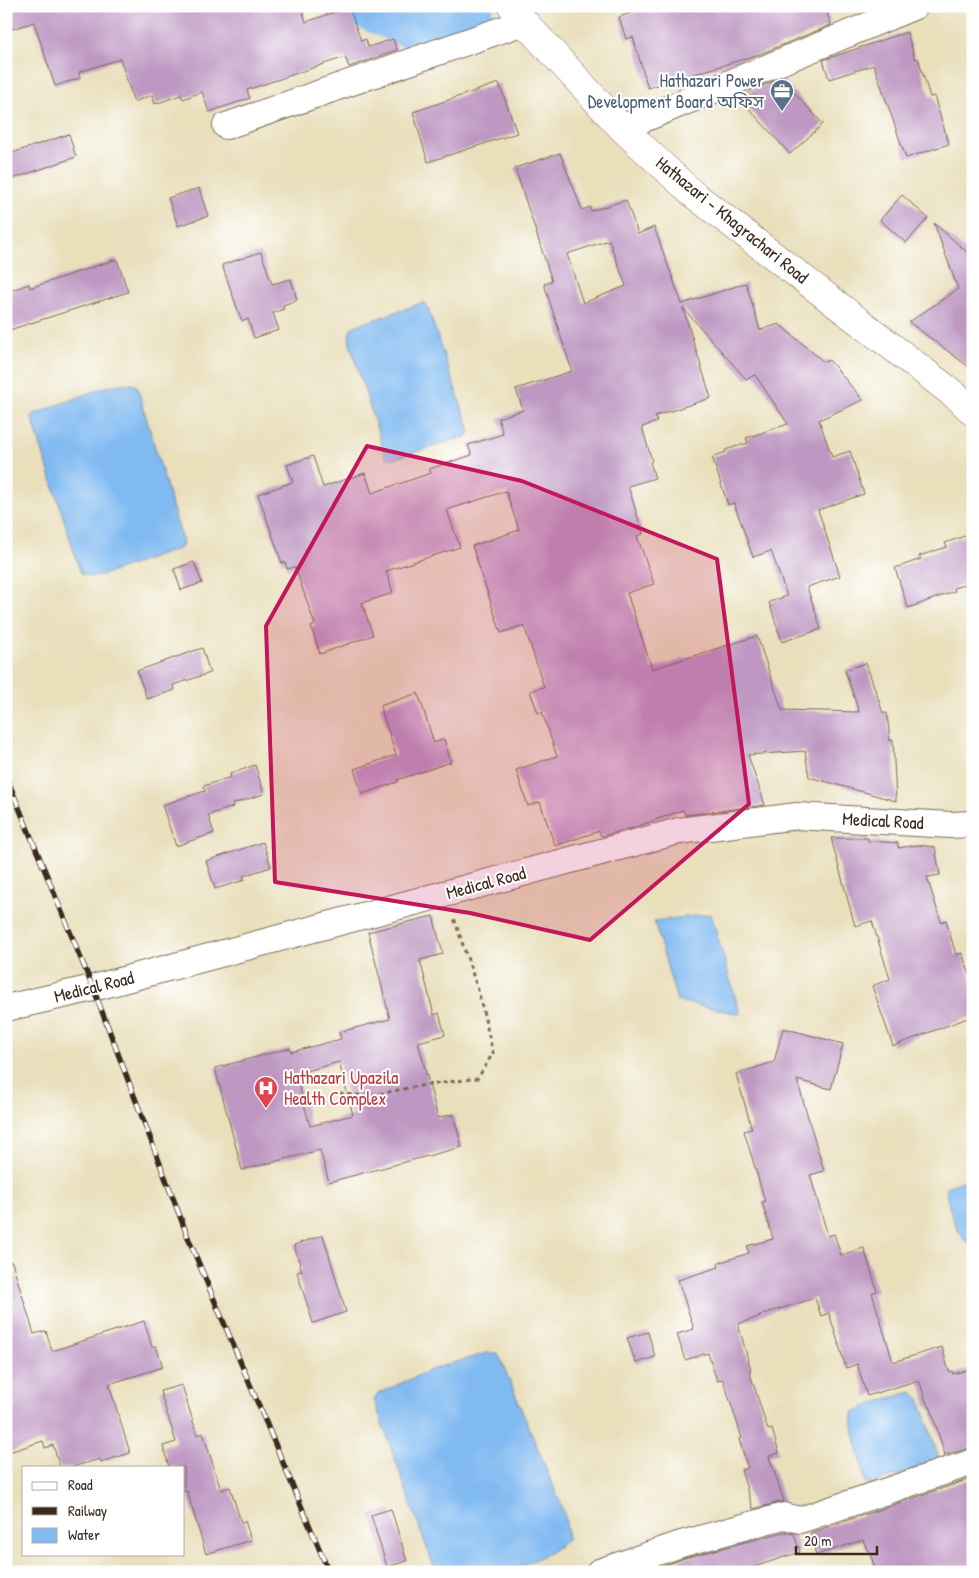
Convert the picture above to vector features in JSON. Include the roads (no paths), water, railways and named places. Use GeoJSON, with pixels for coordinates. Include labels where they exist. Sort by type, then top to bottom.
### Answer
{"type":"FeatureCollection","features":[{"type":"Feature","properties":{"kind":"main road","name":"Hathazari - Khagrachari Road"},"geometry":{"type":"LineString","coordinates":[[516,12],[622,128],[693,194],[960,398],[973,412]]}},
{"type":"Feature","properties":{"kind":"street"},"geometry":{"type":"LineString","coordinates":[[622,128],[915,6]]}},
{"type":"Feature","properties":{"kind":"street"},"geometry":{"type":"LineString","coordinates":[[226,126],[516,12]]}},
{"type":"Feature","properties":{"kind":"street","name":"Medical Road"},"geometry":{"type":"LineString","coordinates":[[6,1008],[93,988],[679,831],[797,816],[950,825],[973,824]]}},
{"type":"Feature","properties":{"kind":"street"},"geometry":{"type":"LineString","coordinates":[[599,1572],[681,1544],[784,1516],[800,1520],[973,1462]]}},
{"type":"Feature","properties":{"kind":"water"},"geometry":{"type":"Polygon","coordinates":[[[426,303],[470,431],[468,436],[393,459],[386,458],[350,344],[349,335],[352,327],[426,303]]]}},
{"type":"Feature","properties":{"kind":"water"},"geometry":{"type":"Polygon","coordinates":[[[121,384],[137,386],[183,543],[181,548],[103,575],[92,577],[82,574],[80,571],[32,415],[102,388],[121,384]]]}},
{"type":"Feature","properties":{"kind":"water"},"geometry":{"type":"Polygon","coordinates":[[[711,914],[740,1014],[677,1001],[654,921],[711,914]]]}},
{"type":"Feature","properties":{"kind":"water"},"geometry":{"type":"Polygon","coordinates":[[[973,1177],[973,1245],[962,1237],[958,1230],[948,1202],[946,1187],[973,1177]]]}},
{"type":"Feature","properties":{"kind":"water"},"geometry":{"type":"Polygon","coordinates":[[[487,1353],[498,1353],[562,1507],[567,1525],[567,1540],[549,1553],[508,1572],[436,1572],[374,1400],[379,1393],[433,1369],[487,1353]]]}},
{"type":"Feature","properties":{"kind":"water"},"geometry":{"type":"Polygon","coordinates":[[[911,1392],[920,1399],[940,1462],[867,1485],[854,1432],[853,1412],[883,1400],[911,1392]]]}},
{"type":"Feature","properties":{"kind":"waterway"},"geometry":{"type":"LineString","coordinates":[[369,6],[426,30],[449,28],[469,6]]}},
{"type":"Feature","properties":{"kind":"railway"},"geometry":{"type":"LineString","coordinates":[[6,776],[93,988],[189,1240],[329,1572]]}},
{"type":"Feature","properties":{"kind":"place","name":"Hathazari Power Development Board অফিস"},"geometry":{"type":"Point","coordinates":[782,112]}},
{"type":"Feature","properties":{"kind":"place","name":"Hathazari Upazila Health Complex"},"geometry":{"type":"Point","coordinates":[266,1109]}}]}
